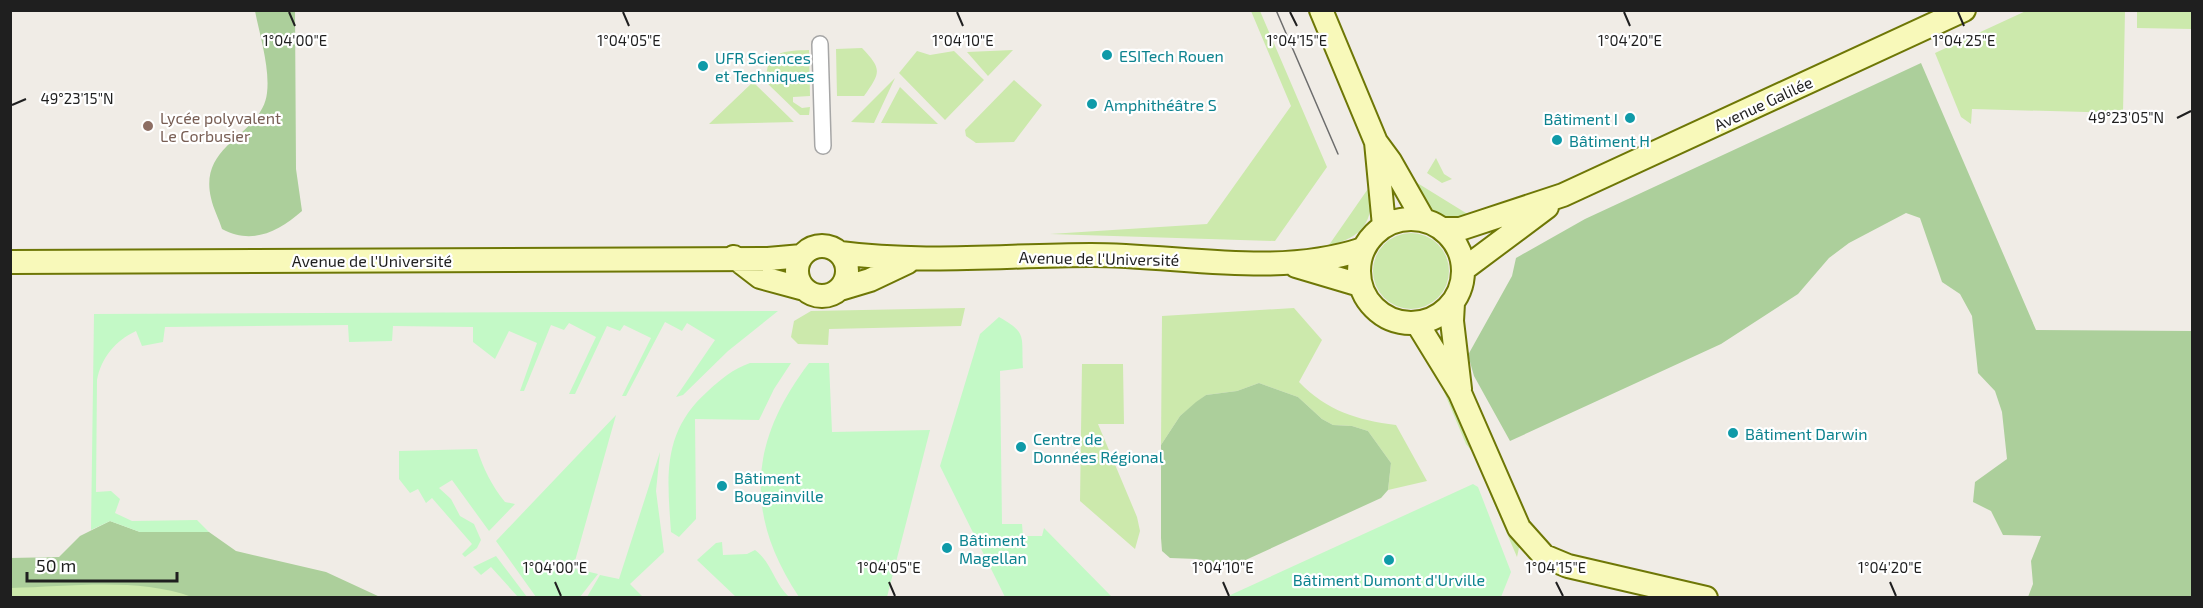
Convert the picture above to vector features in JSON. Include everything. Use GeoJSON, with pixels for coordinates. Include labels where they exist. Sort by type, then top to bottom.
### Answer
{"type":"FeatureCollection","features":[{"type":"Feature","properties":{"kind":"street"},"geometry":{"type":"LineString","coordinates":[[1321,10],[1376,142],[1433,224],[1458,246],[1464,269],[1461,287],[1453,303],[1452,321],[1460,393]]}},
{"type":"Feature","properties":{"kind":"street","name":"Avenue Galilée"},"geometry":{"type":"LineString","coordinates":[[1433,224],[1460,229],[1563,195],[1964,10]]}},
{"type":"Feature","properties":{"kind":"street"},"geometry":{"type":"LineString","coordinates":[[820,44],[823,146]]}},
{"type":"Feature","properties":{"kind":"street"},"geometry":{"type":"LineString","coordinates":[[1376,142],[1384,226]]}},
{"type":"Feature","properties":{"kind":"street","name":"Avenue Galilée"},"geometry":{"type":"LineString","coordinates":[[1464,269],[1563,195]]}},
{"type":"Feature","properties":{"kind":"street"},"geometry":{"type":"LineString","coordinates":[[1433,224],[1403,219],[1384,226],[1372,236],[1363,249],[1359,261],[1360,285],[1374,308],[1386,317],[1401,322],[1417,323],[1430,320],[1453,303]]}},
{"type":"Feature","properties":{"kind":"street"},"geometry":{"type":"LineString","coordinates":[[734,258],[760,277],[804,288],[816,296],[825,296],[840,289],[847,275],[847,267],[840,253],[827,246],[810,248],[802,256],[797,276],[804,288]]}},
{"type":"Feature","properties":{"kind":"street","name":"Avenue de l'Université"},"geometry":{"type":"LineString","coordinates":[[840,253],[910,260],[938,256],[1093,255],[1287,264],[1347,254],[1363,249]]}},
{"type":"Feature","properties":{"kind":"street","name":"Avenue de l'Université"},"geometry":{"type":"LineString","coordinates":[[10,262],[768,259],[802,256]]}},
{"type":"Feature","properties":{"kind":"street","name":"Avenue de l'Université"},"geometry":{"type":"LineString","coordinates":[[840,289],[870,280],[910,260]]}},
{"type":"Feature","properties":{"kind":"street","name":"Avenue de l'Université"},"geometry":{"type":"LineString","coordinates":[[1287,264],[1360,285]]}},
{"type":"Feature","properties":{"kind":"street"},"geometry":{"type":"LineString","coordinates":[[1417,323],[1460,393],[1519,528],[1544,556],[1568,566],[1706,597]]}},
{"type":"Feature","properties":{"kind":"green space"},"geometry":{"type":"Polygon","coordinates":[[[2028,10],[2125,11],[2123,113],[1972,109],[1971,124],[1961,117],[1935,53],[2028,10]]]}},
{"type":"Feature","properties":{"kind":"green space"},"geometry":{"type":"Polygon","coordinates":[[[255,11],[295,11],[296,169],[302,211],[274,230],[254,236],[244,236],[222,229],[212,202],[209,179],[214,164],[222,152],[263,108],[268,83],[255,11]]]}},
{"type":"Feature","properties":{"kind":"green space"},"geometry":{"type":"Polygon","coordinates":[[[1251,11],[1260,11],[1327,167],[1275,241],[1050,234],[1207,224],[1291,106],[1251,11]]]}},
{"type":"Feature","properties":{"kind":"green space"},"geometry":{"type":"Polygon","coordinates":[[[2137,11],[2192,11],[2192,29],[2137,28],[2137,11]]]}},
{"type":"Feature","properties":{"kind":"green space"},"geometry":{"type":"Polygon","coordinates":[[[862,48],[876,66],[874,81],[864,96],[837,96],[836,49],[862,48]]]}},
{"type":"Feature","properties":{"kind":"green space"},"geometry":{"type":"Polygon","coordinates":[[[809,50],[810,96],[793,97],[793,102],[802,108],[810,107],[809,115],[800,115],[767,83],[768,64],[783,52],[809,50]]]}},
{"type":"Feature","properties":{"kind":"green space"},"geometry":{"type":"Polygon","coordinates":[[[1013,50],[988,76],[967,52],[1013,50]]]}},
{"type":"Feature","properties":{"kind":"green space"},"geometry":{"type":"Polygon","coordinates":[[[917,51],[930,55],[954,51],[984,80],[945,120],[899,73],[917,51]]]}},
{"type":"Feature","properties":{"kind":"green space"},"geometry":{"type":"Polygon","coordinates":[[[1921,63],[2036,330],[2192,331],[2192,597],[2028,597],[2033,584],[2031,561],[2041,536],[2003,535],[1991,511],[1973,502],[1975,482],[2007,459],[2002,412],[1995,391],[1978,373],[1972,316],[1960,294],[1942,282],[1920,218],[1906,213],[1849,243],[1829,258],[1798,294],[1721,344],[1510,441],[1474,376],[1468,355],[1512,276],[1516,258],[1585,219],[1921,63]]]}},
{"type":"Feature","properties":{"kind":"green space"},"geometry":{"type":"Polygon","coordinates":[[[895,78],[874,123],[851,122],[895,78]]]}},
{"type":"Feature","properties":{"kind":"green space"},"geometry":{"type":"Polygon","coordinates":[[[1014,80],[1042,105],[1014,142],[976,143],[966,136],[965,130],[1014,80]]]}},
{"type":"Feature","properties":{"kind":"green space"},"geometry":{"type":"Polygon","coordinates":[[[753,82],[794,122],[709,124],[753,82]]]}},
{"type":"Feature","properties":{"kind":"green space"},"geometry":{"type":"Polygon","coordinates":[[[900,87],[938,124],[881,123],[900,87]]]}},
{"type":"Feature","properties":{"kind":"green space"},"geometry":{"type":"Polygon","coordinates":[[[1436,158],[1444,174],[1452,179],[1442,183],[1427,173],[1436,158]]]}},
{"type":"Feature","properties":{"kind":"green space"},"geometry":{"type":"Polygon","coordinates":[[[1406,176],[1474,218],[1448,217],[1432,210],[1406,176]]]}},
{"type":"Feature","properties":{"kind":"green space"},"geometry":{"type":"Polygon","coordinates":[[[1372,183],[1371,206],[1365,224],[1352,237],[1329,245],[1372,183]]]}},
{"type":"Feature","properties":{"kind":"green space"},"geometry":{"type":"Polygon","coordinates":[[[1404,233],[1418,233],[1432,239],[1443,250],[1447,256],[1449,271],[1447,286],[1438,298],[1426,307],[1404,309],[1390,303],[1379,292],[1373,278],[1373,264],[1379,250],[1390,239],[1404,233]]]}},
{"type":"Feature","properties":{"kind":"green space"},"geometry":{"type":"Polygon","coordinates":[[[965,308],[961,326],[829,329],[828,345],[798,344],[791,337],[794,321],[811,311],[965,308]]]}},
{"type":"Feature","properties":{"kind":"green space"},"geometry":{"type":"Polygon","coordinates":[[[1294,308],[1322,340],[1299,382],[1320,400],[1343,412],[1368,420],[1396,425],[1427,481],[1388,490],[1391,463],[1368,431],[1352,426],[1333,425],[1322,419],[1298,397],[1259,383],[1237,391],[1206,395],[1180,416],[1161,445],[1162,316],[1294,308]]]}},
{"type":"Feature","properties":{"kind":"green space"},"geometry":{"type":"Polygon","coordinates":[[[778,311],[728,351],[683,395],[676,397],[715,340],[687,323],[682,331],[665,322],[626,396],[622,396],[651,338],[624,325],[620,331],[607,326],[575,394],[569,394],[596,337],[569,323],[564,330],[551,325],[524,391],[520,391],[537,343],[509,331],[495,359],[473,342],[473,327],[393,326],[392,341],[349,342],[348,325],[165,327],[163,342],[142,346],[136,331],[110,351],[102,364],[97,380],[96,492],[111,491],[120,499],[115,513],[132,521],[197,520],[209,532],[140,532],[110,521],[91,530],[94,314],[778,311]]]}},
{"type":"Feature","properties":{"kind":"green space"},"geometry":{"type":"Polygon","coordinates":[[[999,317],[1019,332],[1022,342],[1023,368],[1000,371],[1002,524],[1022,524],[1023,536],[1042,536],[1044,528],[1112,597],[1005,597],[940,466],[980,334],[999,317]]]}},
{"type":"Feature","properties":{"kind":"green space"},"geometry":{"type":"Polygon","coordinates":[[[750,363],[791,363],[774,389],[759,420],[695,419],[696,519],[679,537],[671,532],[669,492],[669,473],[675,439],[682,422],[693,406],[728,375],[750,363]]]}},
{"type":"Feature","properties":{"kind":"green space"},"geometry":{"type":"Polygon","coordinates":[[[809,363],[829,363],[832,432],[930,430],[887,597],[799,597],[781,566],[769,537],[762,507],[761,478],[765,450],[774,421],[789,392],[809,363]]]}},
{"type":"Feature","properties":{"kind":"green space"},"geometry":{"type":"Polygon","coordinates":[[[1082,364],[1123,364],[1124,424],[1098,424],[1137,517],[1140,531],[1135,549],[1080,501],[1082,364]]]}},
{"type":"Feature","properties":{"kind":"green space"},"geometry":{"type":"Polygon","coordinates":[[[1259,383],[1298,397],[1322,419],[1333,425],[1352,426],[1368,431],[1391,463],[1388,490],[1381,498],[1239,563],[1222,565],[1197,559],[1170,558],[1162,551],[1161,445],[1180,416],[1206,395],[1237,391],[1259,383]]]}},
{"type":"Feature","properties":{"kind":"green space"},"geometry":{"type":"Polygon","coordinates":[[[1445,384],[1474,449],[1474,454],[1466,444],[1442,387],[1445,384]]]}},
{"type":"Feature","properties":{"kind":"green space"},"geometry":{"type":"Polygon","coordinates":[[[616,415],[573,568],[598,574],[580,597],[536,597],[496,541],[616,415]]]}},
{"type":"Feature","properties":{"kind":"green space"},"geometry":{"type":"Polygon","coordinates":[[[477,449],[488,477],[500,496],[505,502],[515,504],[489,531],[452,480],[439,488],[451,499],[460,516],[474,524],[481,540],[477,548],[465,557],[462,554],[472,544],[432,498],[426,503],[418,489],[410,493],[399,479],[399,451],[477,449]]]}},
{"type":"Feature","properties":{"kind":"green space"},"geometry":{"type":"Polygon","coordinates":[[[660,452],[656,491],[664,552],[630,584],[643,597],[587,597],[600,575],[619,579],[660,452]]]}},
{"type":"Feature","properties":{"kind":"green space"},"geometry":{"type":"Polygon","coordinates":[[[1473,484],[1478,487],[1511,572],[1501,597],[1226,597],[1473,484]]]}},
{"type":"Feature","properties":{"kind":"green space"},"geometry":{"type":"Polygon","coordinates":[[[1490,487],[1520,543],[1517,557],[1488,489],[1490,487]]]}},
{"type":"Feature","properties":{"kind":"green space"},"geometry":{"type":"Polygon","coordinates":[[[110,521],[140,532],[209,532],[236,551],[326,572],[380,597],[192,597],[171,591],[125,585],[11,588],[10,558],[59,557],[80,536],[110,521]]]}},
{"type":"Feature","properties":{"kind":"green space"},"geometry":{"type":"Polygon","coordinates":[[[722,542],[723,555],[747,554],[755,550],[761,555],[789,597],[736,597],[697,560],[716,543],[722,542]]]}},
{"type":"Feature","properties":{"kind":"green space"},"geometry":{"type":"Polygon","coordinates":[[[496,556],[527,597],[518,597],[491,567],[481,575],[473,567],[496,556]]]}},
{"type":"Feature","properties":{"kind":"green space"},"geometry":{"type":"Polygon","coordinates":[[[160,581],[205,597],[11,597],[10,585],[160,581]]]}},
{"type":"Feature","properties":{"kind":"tram line"},"geometry":{"type":"LineString","coordinates":[[1276,10],[1338,154]]}},
{"type":"Feature","properties":{"kind":"place","name":"ESITech Rouen"},"geometry":{"type":"Point","coordinates":[1107,55]}},
{"type":"Feature","properties":{"kind":"place","name":"UFR Sciences et Techniques"},"geometry":{"type":"Point","coordinates":[703,66]}},
{"type":"Feature","properties":{"kind":"place","name":"Amphithéâtre S"},"geometry":{"type":"Point","coordinates":[1092,104]}},
{"type":"Feature","properties":{"kind":"place","name":"Bâtiment I"},"geometry":{"type":"Point","coordinates":[1630,118]}},
{"type":"Feature","properties":{"kind":"place","name":"Lycée polyvalent Le Corbusier"},"geometry":{"type":"Point","coordinates":[148,126]}},
{"type":"Feature","properties":{"kind":"place","name":"Bâtiment H"},"geometry":{"type":"Point","coordinates":[1557,140]}},
{"type":"Feature","properties":{"kind":"place","name":"Bâtiment Darwin"},"geometry":{"type":"Point","coordinates":[1733,433]}},
{"type":"Feature","properties":{"kind":"place","name":"Centre de Données Régional"},"geometry":{"type":"Point","coordinates":[1021,447]}},
{"type":"Feature","properties":{"kind":"place","name":"Bâtiment Bougainville"},"geometry":{"type":"Point","coordinates":[722,486]}},
{"type":"Feature","properties":{"kind":"place","name":"Bâtiment Magellan"},"geometry":{"type":"Point","coordinates":[947,548]}},
{"type":"Feature","properties":{"kind":"place","name":"Bâtiment Dumont d'Urville"},"geometry":{"type":"Point","coordinates":[1389,560]}}]}
